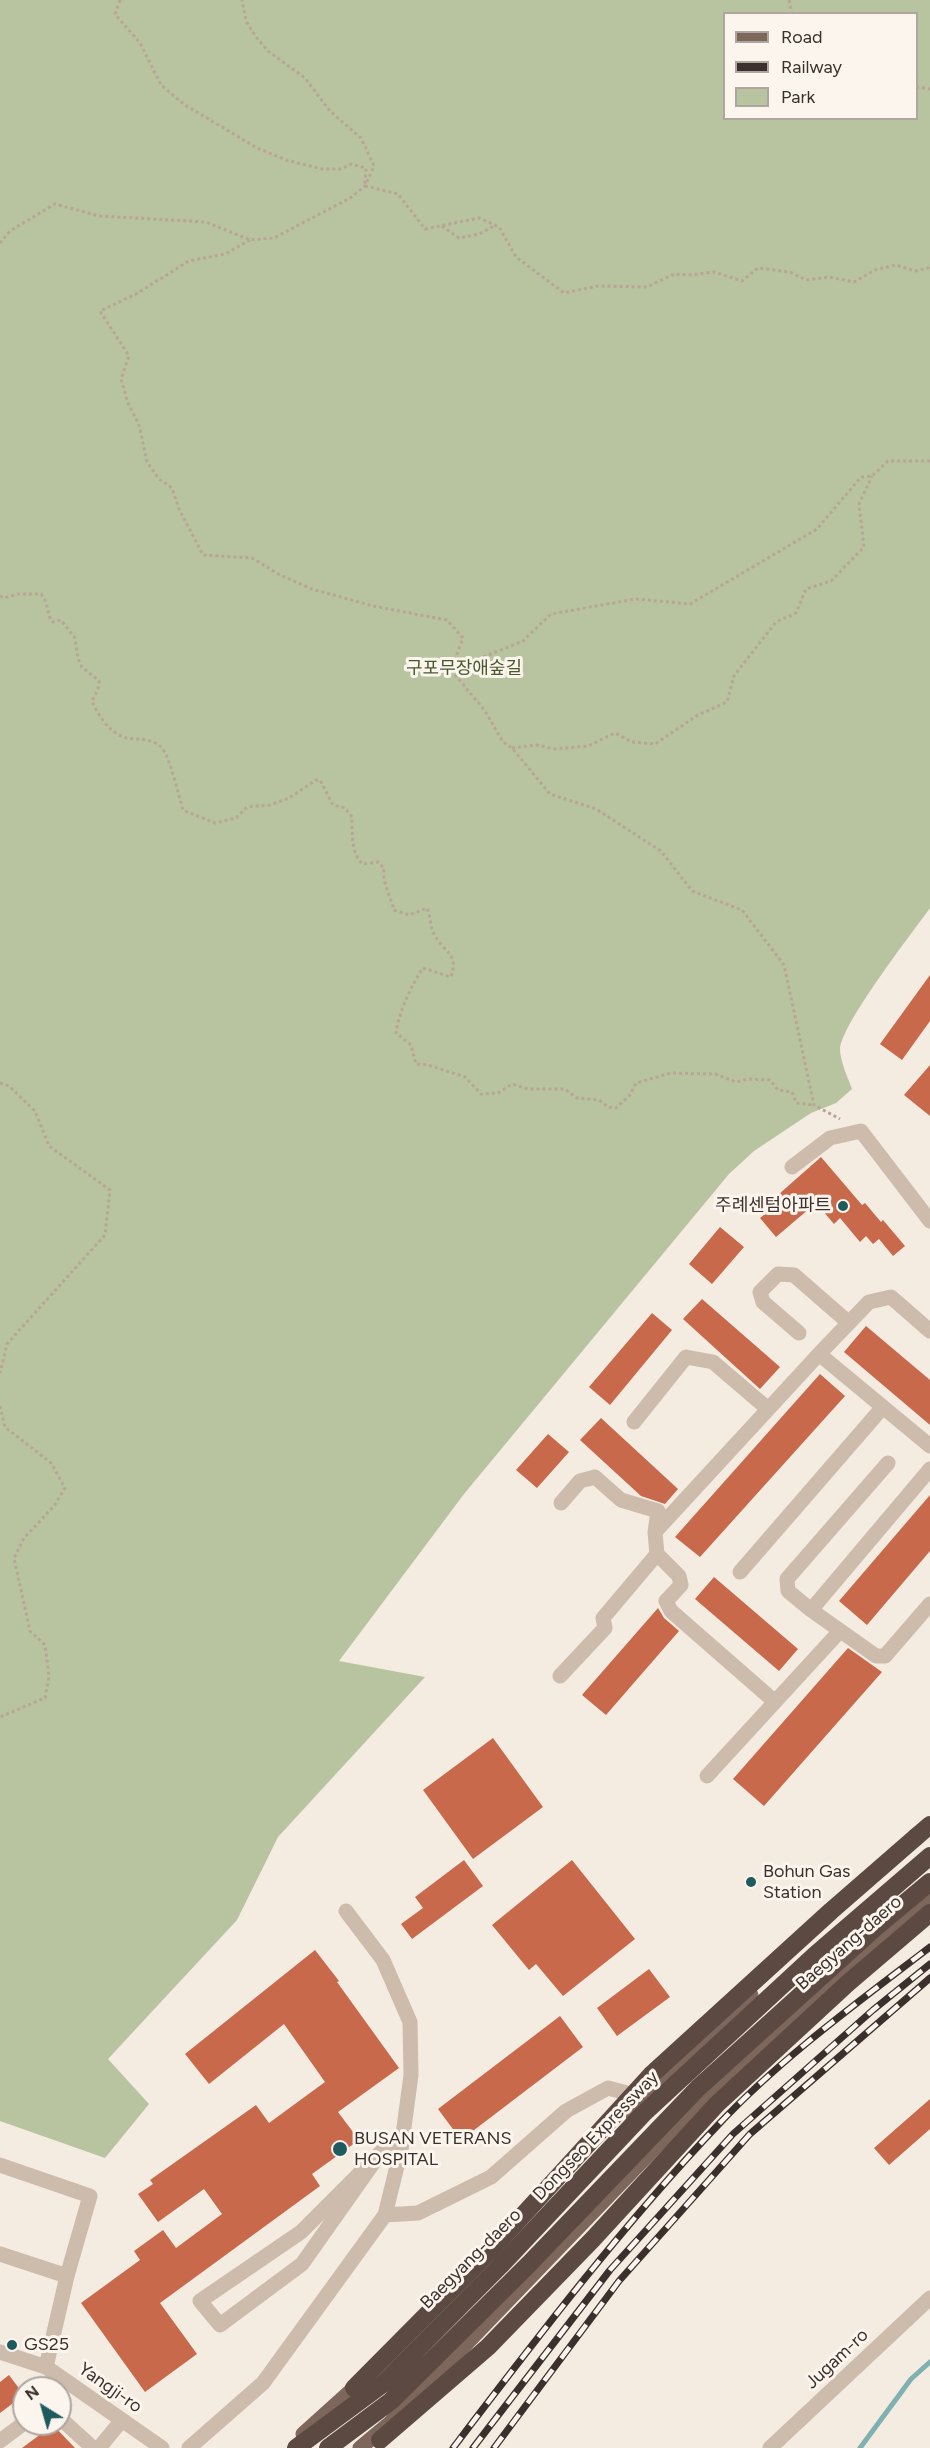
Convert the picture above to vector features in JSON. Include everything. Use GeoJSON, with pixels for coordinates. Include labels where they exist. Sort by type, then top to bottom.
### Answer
{"type":"FeatureCollection","features":[{"type":"Feature","properties":{"kind":"highway"},"geometry":{"type":"LineString","coordinates":[[354,2388],[493,2248],[651,2075],[831,1911],[930,1825]]}},
{"type":"Feature","properties":{"kind":"highway","name":"Dongseo Expressway"},"geometry":{"type":"LineString","coordinates":[[296,2448],[384,2383],[500,2266],[643,2114],[815,1954],[930,1856]]}},
{"type":"Feature","properties":{"kind":"highway"},"geometry":{"type":"LineString","coordinates":[[328,2448],[391,2401],[468,2326],[698,2088],[876,1927],[930,1882]]}},
{"type":"Feature","properties":{"kind":"highway"},"geometry":{"type":"LineString","coordinates":[[374,2444],[488,2347],[593,2239],[717,2104],[848,1983],[930,1913]]}},
{"type":"Feature","properties":{"kind":"main road","name":"Baegyang-daero"},"geometry":{"type":"LineString","coordinates":[[288,2448],[358,2395],[424,2335],[550,2208],[646,2098],[791,1955],[930,1836]]}},
{"type":"Feature","properties":{"kind":"main road","name":"Baegyang-daero"},"geometry":{"type":"LineString","coordinates":[[360,2448],[390,2423],[691,2110],[836,1979],[930,1899]]}},
{"type":"Feature","properties":{"kind":"main road"},"geometry":{"type":"LineString","coordinates":[[288,2448],[354,2388]]}},
{"type":"Feature","properties":{"kind":"street"},"geometry":{"type":"LineString","coordinates":[[792,1167],[830,1138],[861,1131],[930,1221]]}},
{"type":"Feature","properties":{"kind":"street"},"geometry":{"type":"LineString","coordinates":[[799,1333],[763,1302],[760,1292],[778,1274],[794,1275],[849,1323]]}},
{"type":"Feature","properties":{"kind":"street"},"geometry":{"type":"LineString","coordinates":[[656,1532],[869,1302],[891,1297],[930,1331]]}},
{"type":"Feature","properties":{"kind":"street"},"geometry":{"type":"LineString","coordinates":[[819,1354],[930,1446]]}},
{"type":"Feature","properties":{"kind":"street"},"geometry":{"type":"LineString","coordinates":[[634,1422],[686,1358],[713,1362],[768,1409]]}},
{"type":"Feature","properties":{"kind":"street"},"geometry":{"type":"LineString","coordinates":[[740,1572],[883,1407]]}},
{"type":"Feature","properties":{"kind":"street"},"geometry":{"type":"LineString","coordinates":[[888,1463],[787,1579],[788,1591],[876,1656],[885,1656],[930,1604]]}},
{"type":"Feature","properties":{"kind":"street"},"geometry":{"type":"LineString","coordinates":[[811,1610],[930,1469]]}},
{"type":"Feature","properties":{"kind":"street"},"geometry":{"type":"LineString","coordinates":[[561,1503],[580,1481],[595,1477],[621,1500],[658,1511],[657,1554],[679,1576],[681,1585],[666,1601],[671,1611],[774,1701]]}},
{"type":"Feature","properties":{"kind":"street"},"geometry":{"type":"LineString","coordinates":[[560,1676],[604,1628],[603,1618],[657,1554]]}},
{"type":"Feature","properties":{"kind":"street"},"geometry":{"type":"LineString","coordinates":[[707,1776],[840,1631]]}},
{"type":"Feature","properties":{"kind":"street"},"geometry":{"type":"LineString","coordinates":[[189,2448],[263,2383],[385,2215],[403,2140],[411,2075],[410,2022],[383,1960],[346,1911]]}},
{"type":"Feature","properties":{"kind":"street"},"geometry":{"type":"LineString","coordinates":[[385,2215],[418,2212],[491,2177],[566,2111],[608,2088],[646,2098]]}},
{"type":"Feature","properties":{"kind":"street"},"geometry":{"type":"LineString","coordinates":[[379,2155],[302,2264],[220,2325],[200,2301],[301,2232],[387,2146],[403,2140]]}},
{"type":"Feature","properties":{"kind":"street"},"geometry":{"type":"LineString","coordinates":[[0,2165],[90,2196],[67,2276],[46,2367]]}},
{"type":"Feature","properties":{"kind":"street"},"geometry":{"type":"LineString","coordinates":[[0,2254],[67,2276]]}},
{"type":"Feature","properties":{"kind":"street","name":"Jugam-ro"},"geometry":{"type":"LineString","coordinates":[[770,2448],[930,2298]]}},
{"type":"Feature","properties":{"kind":"street","name":"Yangji-ro"},"geometry":{"type":"LineString","coordinates":[[0,2352],[46,2367],[162,2448]]}},
{"type":"Feature","properties":{"kind":"street"},"geometry":{"type":"LineString","coordinates":[[99,2448],[122,2420]]}},
{"type":"Feature","properties":{"kind":"street"},"geometry":{"type":"LineString","coordinates":[[72,2429],[93,2448]]}},
{"type":"Feature","properties":{"kind":"path"},"geometry":{"type":"LineString","coordinates":[[120,0],[115,14],[140,43],[161,85],[185,105],[257,148],[286,160],[321,170],[341,169],[351,164],[366,168],[365,186]]}},
{"type":"Feature","properties":{"kind":"path"},"geometry":{"type":"LineString","coordinates":[[242,0],[246,21],[262,44],[305,78],[330,111],[361,138],[374,166],[365,186],[350,198],[274,238],[250,240],[225,254],[189,261],[136,294],[100,311],[129,356],[121,379],[128,403],[139,425],[147,462],[159,479],[172,488],[179,509],[203,555],[252,558],[280,575],[312,589],[373,606],[447,620],[463,638],[451,670]]}},
{"type":"Feature","properties":{"kind":"path"},"geometry":{"type":"LineString","coordinates":[[365,186],[398,194],[425,229],[479,218],[499,227],[516,257],[564,293],[598,286],[647,287],[674,274],[714,272],[742,281],[758,268],[790,272],[806,280],[829,276],[854,282],[875,270],[896,265],[915,271],[928,268],[930,265]]}},
{"type":"Feature","properties":{"kind":"path"},"geometry":{"type":"LineString","coordinates":[[0,243],[10,231],[55,204],[99,216],[206,222],[250,240]]}},
{"type":"Feature","properties":{"kind":"path"},"geometry":{"type":"LineString","coordinates":[[442,226],[459,238],[479,234],[495,225]]}},
{"type":"Feature","properties":{"kind":"path"},"geometry":{"type":"LineString","coordinates":[[512,748],[536,745],[555,749],[588,746],[615,733],[632,742],[654,744],[698,715],[728,702],[734,676],[776,622],[796,613],[806,589],[831,581],[864,547],[859,504],[872,476],[888,461],[930,461]]}},
{"type":"Feature","properties":{"kind":"path"},"geometry":{"type":"LineString","coordinates":[[451,670],[523,641],[551,614],[636,599],[690,604],[817,529],[861,477],[872,476]]}},
{"type":"Feature","properties":{"kind":"path"},"geometry":{"type":"LineString","coordinates":[[0,596],[4,598],[18,594],[41,594],[47,601],[48,615],[52,622],[61,620],[75,638],[78,659],[82,667],[99,681],[92,701],[97,712],[109,727],[125,738],[151,741],[163,749],[175,777],[183,810],[215,823],[236,818],[247,807],[270,805],[289,798],[316,780],[320,780],[333,805],[345,808],[352,817],[352,836],[358,861],[363,864],[378,862],[384,868],[383,876],[394,910],[409,915],[427,908],[432,917],[433,934],[452,957],[455,965],[451,977],[423,968],[407,1002],[396,1033],[411,1045],[417,1064],[428,1065],[465,1077],[481,1094],[498,1093],[512,1084],[528,1089],[565,1089],[577,1098],[599,1100],[608,1107],[616,1108],[630,1095],[636,1083],[671,1073],[715,1074],[736,1082],[748,1079],[770,1080],[778,1090],[792,1092],[796,1103],[814,1105],[861,1131]]}},
{"type":"Feature","properties":{"kind":"path"},"geometry":{"type":"LineString","coordinates":[[451,670],[485,711],[503,742],[512,748],[550,795],[596,809],[661,851],[692,891],[742,910],[784,965],[814,1105]]}},
{"type":"Feature","properties":{"kind":"path"},"geometry":{"type":"LineString","coordinates":[[0,1083],[9,1086],[34,1111],[49,1146],[110,1190],[105,1235],[7,1344],[0,1373]]}},
{"type":"Feature","properties":{"kind":"path"},"geometry":{"type":"LineString","coordinates":[[0,1406],[5,1427],[51,1463],[64,1488],[54,1506],[24,1538],[14,1558],[30,1631],[45,1646],[49,1677],[45,1698],[0,1717]]}},
{"type":"Feature","properties":{"kind":"green space","name":"구포무장애숲길"},"geometry":{"type":"Polygon","coordinates":[[[0,0],[930,0],[930,908],[865,1000],[844,1037],[840,1054],[852,1089],[836,1103],[811,1113],[754,1151],[729,1174],[464,1494],[339,1661],[425,1677],[278,1837],[237,1920],[108,2059],[149,2104],[105,2158],[0,2121],[0,0]]]}},
{"type":"Feature","properties":{"kind":"building"},"geometry":{"type":"Polygon","coordinates":[[[930,975],[930,1021],[902,1060],[880,1044],[930,975]]]}},
{"type":"Feature","properties":{"kind":"building"},"geometry":{"type":"Polygon","coordinates":[[[930,1065],[930,1116],[904,1095],[930,1065]]]}},
{"type":"Feature","properties":{"kind":"building","name":"주례센텀아파트"},"geometry":{"type":"Polygon","coordinates":[[[821,1157],[862,1205],[865,1203],[881,1222],[883,1220],[905,1246],[893,1256],[879,1239],[873,1244],[866,1236],[860,1242],[840,1218],[834,1224],[816,1203],[776,1237],[760,1218],[774,1207],[770,1202],[821,1157]]]}},
{"type":"Feature","properties":{"kind":"building"},"geometry":{"type":"Polygon","coordinates":[[[720,1227],[744,1247],[712,1284],[689,1264],[720,1227]]]}},
{"type":"Feature","properties":{"kind":"building"},"geometry":{"type":"Polygon","coordinates":[[[702,1299],[780,1367],[760,1389],[683,1319],[702,1299]]]}},
{"type":"Feature","properties":{"kind":"building"},"geometry":{"type":"Polygon","coordinates":[[[652,1313],[672,1330],[610,1405],[589,1387],[652,1313]]]}},
{"type":"Feature","properties":{"kind":"building"},"geometry":{"type":"Polygon","coordinates":[[[866,1326],[930,1380],[930,1425],[844,1352],[866,1326]]]}},
{"type":"Feature","properties":{"kind":"building"},"geometry":{"type":"Polygon","coordinates":[[[820,1374],[845,1396],[700,1557],[675,1537],[820,1374]]]}},
{"type":"Feature","properties":{"kind":"building"},"geometry":{"type":"Polygon","coordinates":[[[601,1418],[678,1489],[665,1504],[641,1496],[580,1440],[601,1418]]]}},
{"type":"Feature","properties":{"kind":"building"},"geometry":{"type":"Polygon","coordinates":[[[548,1434],[569,1452],[537,1488],[516,1470],[548,1434]]]}},
{"type":"Feature","properties":{"kind":"building"},"geometry":{"type":"Polygon","coordinates":[[[930,1495],[930,1551],[867,1625],[839,1601],[930,1495]]]}},
{"type":"Feature","properties":{"kind":"building"},"geometry":{"type":"Polygon","coordinates":[[[714,1577],[798,1649],[779,1671],[695,1599],[714,1577]]]}},
{"type":"Feature","properties":{"kind":"building"},"geometry":{"type":"Polygon","coordinates":[[[658,1608],[664,1618],[679,1631],[606,1715],[582,1695],[658,1608]]]}},
{"type":"Feature","properties":{"kind":"building"},"geometry":{"type":"Polygon","coordinates":[[[848,1648],[882,1672],[764,1806],[733,1779],[848,1648]]]}},
{"type":"Feature","properties":{"kind":"building"},"geometry":{"type":"Polygon","coordinates":[[[493,1738],[543,1807],[473,1859],[423,1790],[493,1738]]]}},
{"type":"Feature","properties":{"kind":"building"},"geometry":{"type":"Polygon","coordinates":[[[464,1860],[483,1886],[412,1939],[401,1924],[423,1908],[415,1897],[464,1860]]]}},
{"type":"Feature","properties":{"kind":"building"},"geometry":{"type":"Polygon","coordinates":[[[572,1860],[635,1939],[563,1996],[536,1964],[529,1970],[492,1925],[572,1860]]]}},
{"type":"Feature","properties":{"kind":"building"},"geometry":{"type":"Polygon","coordinates":[[[315,1950],[399,2068],[338,2112],[359,2140],[312,2174],[320,2186],[160,2303],[197,2354],[145,2392],[81,2303],[140,2260],[134,2251],[163,2230],[176,2248],[222,2214],[204,2189],[158,2222],[138,2194],[153,2184],[150,2180],[256,2105],[269,2123],[325,2082],[284,2024],[209,2084],[185,2054],[315,1950]]]}},
{"type":"Feature","properties":{"kind":"building"},"geometry":{"type":"Polygon","coordinates":[[[649,1969],[670,1997],[617,2036],[597,2008],[649,1969]]]}},
{"type":"Feature","properties":{"kind":"building"},"geometry":{"type":"Polygon","coordinates":[[[560,2016],[583,2047],[461,2140],[438,2109],[560,2016]]]}},
{"type":"Feature","properties":{"kind":"building"},"geometry":{"type":"Polygon","coordinates":[[[930,2099],[930,2129],[889,2165],[874,2148],[930,2099]]]}},
{"type":"Feature","properties":{"kind":"building"},"geometry":{"type":"Polygon","coordinates":[[[9,2375],[12,2379],[12,2404],[0,2413],[0,2382],[9,2375]]]}},
{"type":"Feature","properties":{"kind":"building"},"geometry":{"type":"Polygon","coordinates":[[[38,2436],[64,2436],[75,2448],[22,2448],[38,2436]]]}},
{"type":"Feature","properties":{"kind":"waterway"},"geometry":{"type":"LineString","coordinates":[[860,2448],[911,2379],[930,2362]]}},
{"type":"Feature","properties":{"kind":"railway"},"geometry":{"type":"LineString","coordinates":[[453,2448],[548,2324],[614,2243],[682,2163],[718,2125],[742,2100],[794,2054],[847,2010],[930,1947]]}},
{"type":"Feature","properties":{"kind":"railway"},"geometry":{"type":"LineString","coordinates":[[473,2448],[610,2270],[733,2134],[873,2010],[930,1964]]}},
{"type":"Feature","properties":{"kind":"railway"},"geometry":{"type":"LineString","coordinates":[[494,2448],[619,2281],[750,2134],[930,1978]]}},
{"type":"Feature","properties":{"kind":"place","name":"주례센텀아파트"},"geometry":{"type":"Point","coordinates":[843,1206]}},
{"type":"Feature","properties":{"kind":"place","name":"Bohun Gas Station"},"geometry":{"type":"Point","coordinates":[751,1882]}},
{"type":"Feature","properties":{"kind":"place","name":"BUSAN VETERANS HOSPITAL"},"geometry":{"type":"Point","coordinates":[340,2149]}},
{"type":"Feature","properties":{"kind":"place","name":"GS25"},"geometry":{"type":"Point","coordinates":[12,2345]}}]}
